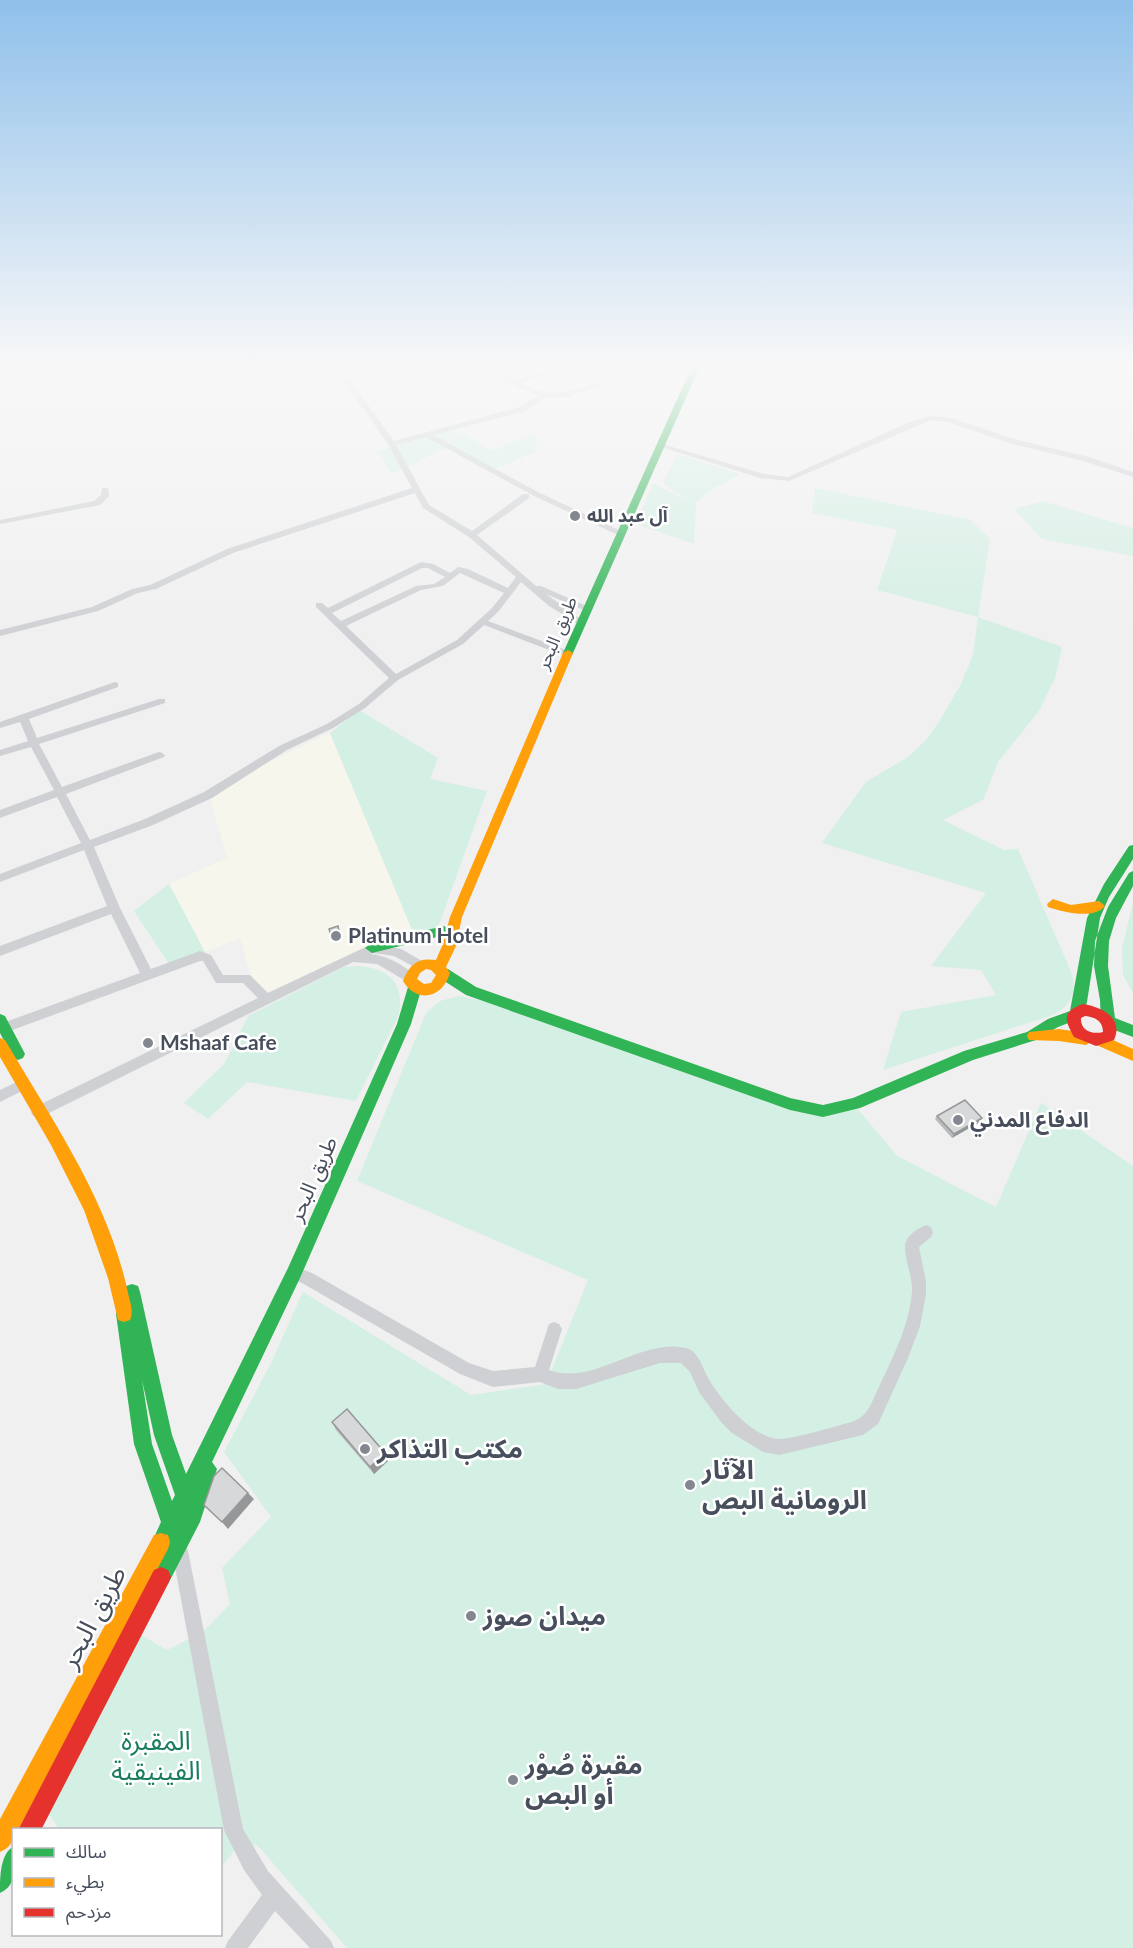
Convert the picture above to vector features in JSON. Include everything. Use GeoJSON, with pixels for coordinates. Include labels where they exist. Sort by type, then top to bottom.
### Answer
{"type":"FeatureCollection","features":[{"type":"Feature","properties":{"kind":"main road","name":"طريق البحر"},"geometry":{"type":"LineString","coordinates":[[433,968],[449,946],[456,916],[587,608],[657,457]]}},
{"type":"Feature","properties":{"kind":"main road"},"geometry":{"type":"LineString","coordinates":[[1031,1036],[1059,1035],[1094,1040],[1109,1036],[1111,1032],[1109,1002],[1100,947],[1118,887],[1133,849]]}},
{"type":"Feature","properties":{"kind":"main road"},"geometry":{"type":"LineString","coordinates":[[1133,876],[1099,906],[1088,937],[1086,974],[1072,1021],[1075,1029],[1094,1040],[1133,1055]]}},
{"type":"Feature","properties":{"kind":"main road"},"geometry":{"type":"LineString","coordinates":[[1053,904],[1071,910],[1099,906]]}},
{"type":"Feature","properties":{"kind":"main road","name":"طريق البحر"},"geometry":{"type":"LineString","coordinates":[[433,968],[444,931],[456,916]]}},
{"type":"Feature","properties":{"kind":"main road"},"geometry":{"type":"LineString","coordinates":[[372,948],[444,931]]}},
{"type":"Feature","properties":{"kind":"main road"},"geometry":{"type":"LineString","coordinates":[[471,991],[435,988],[421,990],[412,982],[414,969],[433,968],[471,991],[790,1104],[823,1111],[855,1104],[969,1055],[1031,1036],[1076,1013],[1090,1010],[1133,1032]]}},
{"type":"Feature","properties":{"kind":"main road"},"geometry":{"type":"LineString","coordinates":[[433,968],[441,983],[435,988]]}},
{"type":"Feature","properties":{"kind":"main road","name":"طريق البحر"},"geometry":{"type":"LineString","coordinates":[[0,1841],[102,1654],[227,1414],[294,1273],[404,1024],[412,982]]}},
{"type":"Feature","properties":{"kind":"main road","name":"طريق البحر"},"geometry":{"type":"LineString","coordinates":[[404,1024],[435,988]]}},
{"type":"Feature","properties":{"kind":"main road"},"geometry":{"type":"LineString","coordinates":[[2,1024],[130,1281],[163,1435],[183,1495],[193,1515]]}},
{"type":"Feature","properties":{"kind":"main road"},"geometry":{"type":"LineString","coordinates":[[0,1044],[23,1084],[43,1110]]}},
{"type":"Feature","properties":{"kind":"main road"},"geometry":{"type":"LineString","coordinates":[[109,1236],[120,1286],[143,1444],[178,1545]]}},
{"type":"Feature","properties":{"kind":"main road","name":"طريق البحر"},"geometry":{"type":"LineString","coordinates":[[29,1828],[193,1515],[227,1414]]}},
{"type":"Feature","properties":{"kind":"main road"},"geometry":{"type":"LineString","coordinates":[[0,1882],[12,1861]]}},
{"type":"Feature","properties":{"kind":"street"},"geometry":{"type":"LineString","coordinates":[[399,457],[430,511],[472,535],[552,604],[581,622]]}},
{"type":"Feature","properties":{"kind":"street"},"geometry":{"type":"LineString","coordinates":[[467,457],[519,485],[531,496],[554,502],[621,533]]}},
{"type":"Feature","properties":{"kind":"street"},"geometry":{"type":"LineString","coordinates":[[699,457],[763,476],[789,479],[839,457]]}},
{"type":"Feature","properties":{"kind":"street"},"geometry":{"type":"LineString","coordinates":[[1074,457],[1107,465],[1133,475]]}},
{"type":"Feature","properties":{"kind":"street"},"geometry":{"type":"LineString","coordinates":[[0,522],[97,503],[105,496],[105,490]]}},
{"type":"Feature","properties":{"kind":"street"},"geometry":{"type":"LineString","coordinates":[[0,633],[95,609],[139,589],[153,587],[230,551],[346,511],[416,490]]}},
{"type":"Feature","properties":{"kind":"street"},"geometry":{"type":"LineString","coordinates":[[472,535],[531,496]]}},
{"type":"Feature","properties":{"kind":"street"},"geometry":{"type":"LineString","coordinates":[[327,612],[422,565],[430,566],[451,577]]}},
{"type":"Feature","properties":{"kind":"street"},"geometry":{"type":"LineString","coordinates":[[341,625],[410,591],[419,588],[433,588],[442,584],[461,570],[508,591]]}},
{"type":"Feature","properties":{"kind":"street"},"geometry":{"type":"LineString","coordinates":[[0,878],[150,822],[208,795],[283,748],[330,726],[354,711],[395,678],[460,642],[483,622],[521,577]]}},
{"type":"Feature","properties":{"kind":"street"},"geometry":{"type":"LineString","coordinates":[[531,586],[587,608]]}},
{"type":"Feature","properties":{"kind":"street"},"geometry":{"type":"LineString","coordinates":[[319,605],[395,678]]}},
{"type":"Feature","properties":{"kind":"street"},"geometry":{"type":"LineString","coordinates":[[483,622],[568,654]]}},
{"type":"Feature","properties":{"kind":"street"},"geometry":{"type":"LineString","coordinates":[[0,725],[115,685]]}},
{"type":"Feature","properties":{"kind":"street"},"geometry":{"type":"LineString","coordinates":[[0,753],[162,701]]}},
{"type":"Feature","properties":{"kind":"street"},"geometry":{"type":"LineString","coordinates":[[23,718],[88,846],[114,908],[147,974]]}},
{"type":"Feature","properties":{"kind":"street"},"geometry":{"type":"LineString","coordinates":[[0,814],[160,755]]}},
{"type":"Feature","properties":{"kind":"street"},"geometry":{"type":"LineString","coordinates":[[0,951],[114,908]]}},
{"type":"Feature","properties":{"kind":"street"},"geometry":{"type":"LineString","coordinates":[[43,1110],[266,999],[350,961],[372,948],[397,952],[433,968]]}},
{"type":"Feature","properties":{"kind":"street"},"geometry":{"type":"LineString","coordinates":[[2,1024],[204,956],[220,980],[246,978],[266,999]]}},
{"type":"Feature","properties":{"kind":"street"},"geometry":{"type":"LineString","coordinates":[[350,961],[377,958],[387,962],[412,982]]}},
{"type":"Feature","properties":{"kind":"street"},"geometry":{"type":"LineString","coordinates":[[0,1096],[23,1084]]}},
{"type":"Feature","properties":{"kind":"street"},"geometry":{"type":"LineString","coordinates":[[294,1273],[307,1278],[465,1369],[493,1379],[540,1374],[558,1381],[576,1381],[660,1356],[686,1355],[695,1366],[704,1387],[738,1427],[763,1444],[779,1447],[857,1429],[872,1418],[903,1353],[919,1294],[919,1281],[912,1246],[916,1239],[926,1232]]}},
{"type":"Feature","properties":{"kind":"street"},"geometry":{"type":"LineString","coordinates":[[540,1374],[554,1329]]}},
{"type":"Feature","properties":{"kind":"street"},"geometry":{"type":"LineString","coordinates":[[178,1545],[234,1830],[244,1853],[275,1895],[324,1948]]}},
{"type":"Feature","properties":{"kind":"street"},"geometry":{"type":"LineString","coordinates":[[235,1948],[275,1895]]}},
{"type":"Feature","properties":{"kind":"shaded area"},"geometry":{"type":"Polygon","coordinates":[[[330,733],[415,937],[331,963],[257,997],[240,938],[205,952],[169,884],[227,858],[209,795],[219,786],[330,733]]]}},
{"type":"Feature","properties":{"kind":"green space"},"geometry":{"type":"Polygon","coordinates":[[[381,457],[428,457],[391,474],[381,457]]]}},
{"type":"Feature","properties":{"kind":"green space"},"geometry":{"type":"Polygon","coordinates":[[[465,457],[524,457],[491,470],[465,457]]]}},
{"type":"Feature","properties":{"kind":"green space"},"geometry":{"type":"Polygon","coordinates":[[[676,457],[686,457],[740,474],[711,490],[694,504],[696,505],[694,544],[636,524],[653,483],[686,500],[663,483],[676,457]]]}},
{"type":"Feature","properties":{"kind":"green space"},"geometry":{"type":"Polygon","coordinates":[[[815,488],[971,520],[990,539],[978,617],[877,590],[897,530],[812,513],[815,488]]]}},
{"type":"Feature","properties":{"kind":"green space"},"geometry":{"type":"Polygon","coordinates":[[[1043,501],[1133,528],[1133,556],[1042,539],[1014,509],[1043,501]]]}},
{"type":"Feature","properties":{"kind":"green space"},"geometry":{"type":"Polygon","coordinates":[[[978,617],[1062,647],[1055,678],[1039,711],[998,762],[983,800],[943,820],[1004,850],[1018,849],[1072,974],[1072,994],[1067,1005],[1050,1016],[883,1070],[901,1012],[996,995],[981,970],[931,966],[986,893],[822,843],[866,782],[908,757],[926,740],[939,722],[961,684],[973,655],[978,617]]]}},
{"type":"Feature","properties":{"kind":"green space"},"geometry":{"type":"Polygon","coordinates":[[[359,710],[438,758],[430,779],[487,791],[437,930],[415,937],[330,733],[359,710]]]}},
{"type":"Feature","properties":{"kind":"green space"},"geometry":{"type":"Polygon","coordinates":[[[169,884],[205,952],[169,964],[134,911],[169,884]]]}},
{"type":"Feature","properties":{"kind":"green space"},"geometry":{"type":"Polygon","coordinates":[[[1133,903],[1133,993],[1123,975],[1122,948],[1133,903]]]}},
{"type":"Feature","properties":{"kind":"green space"},"geometry":{"type":"Polygon","coordinates":[[[359,966],[388,975],[398,988],[400,1006],[398,1017],[356,1101],[247,1082],[208,1119],[184,1103],[225,1063],[248,1016],[344,967],[359,966]]]}},
{"type":"Feature","properties":{"kind":"green space","name":"الآثار الرومانية البص"},"geometry":{"type":"Polygon","coordinates":[[[459,996],[483,1001],[797,1112],[857,1108],[897,1156],[996,1207],[1041,1103],[1133,1166],[1133,1948],[347,1948],[258,1846],[241,1843],[222,1866],[222,1828],[58,1828],[48,1813],[136,1632],[167,1650],[203,1632],[230,1604],[222,1568],[271,1517],[224,1452],[269,1367],[303,1292],[471,1395],[546,1384],[588,1280],[357,1181],[426,1013],[440,1001],[459,996]]]}},
{"type":"Feature","properties":{"kind":"building"},"geometry":{"type":"Polygon","coordinates":[[[338,926],[340,936],[332,938],[329,929],[338,926]]]}},
{"type":"Feature","properties":{"kind":"building","name":"الدفاع المدني"},"geometry":{"type":"Polygon","coordinates":[[[965,1100],[982,1118],[954,1134],[937,1116],[965,1100]]]}},
{"type":"Feature","properties":{"kind":"building","name":"مكتب التذاكر"},"geometry":{"type":"Polygon","coordinates":[[[347,1409],[385,1453],[370,1467],[332,1422],[347,1409]]]}},
{"type":"Feature","properties":{"kind":"building"},"geometry":{"type":"Polygon","coordinates":[[[222,1468],[248,1493],[222,1522],[204,1505],[214,1476],[222,1468]]]}},
{"type":"Feature","properties":{"kind":"traffic: fast"},"geometry":{"type":"LineString","coordinates":[[568,653],[655,457]]}},
{"type":"Feature","properties":{"kind":"traffic: fast"},"geometry":{"type":"LineString","coordinates":[[1077,1012],[1094,918],[1109,887],[1133,849]]}},
{"type":"Feature","properties":{"kind":"traffic: fast"},"geometry":{"type":"LineString","coordinates":[[1108,1021],[1101,966],[1102,941],[1114,907],[1133,876]]}},
{"type":"Feature","properties":{"kind":"traffic: fast"},"geometry":{"type":"LineString","coordinates":[[372,948],[444,931]]}},
{"type":"Feature","properties":{"kind":"traffic: fast"},"geometry":{"type":"LineString","coordinates":[[443,973],[471,991],[790,1104],[823,1111],[855,1104],[969,1055],[1031,1036],[1053,1023],[1074,1015]]}},
{"type":"Feature","properties":{"kind":"traffic: fast"},"geometry":{"type":"LineString","coordinates":[[161,1542],[227,1414],[294,1273],[404,1024],[415,987]]}},
{"type":"Feature","properties":{"kind":"traffic: fast"},"geometry":{"type":"LineString","coordinates":[[0,1020],[18,1054]]}},
{"type":"Feature","properties":{"kind":"traffic: fast"},"geometry":{"type":"LineString","coordinates":[[1109,1022],[1133,1031]]}},
{"type":"Feature","properties":{"kind":"traffic: fast"},"geometry":{"type":"LineString","coordinates":[[132,1292],[163,1435],[186,1500]]}},
{"type":"Feature","properties":{"kind":"traffic: fast"},"geometry":{"type":"LineString","coordinates":[[124,1314],[143,1444],[172,1526]]}},
{"type":"Feature","properties":{"kind":"traffic: fast"},"geometry":{"type":"LineString","coordinates":[[161,1577],[193,1515],[208,1469]]}},
{"type":"Feature","properties":{"kind":"traffic: fast"},"geometry":{"type":"LineString","coordinates":[[0,1882],[12,1861]]}},
{"type":"Feature","properties":{"kind":"traffic: slow"},"geometry":{"type":"LineString","coordinates":[[439,967],[449,946],[456,917],[568,653]]}},
{"type":"Feature","properties":{"kind":"traffic: slow"},"geometry":{"type":"LineString","coordinates":[[1053,904],[1071,910],[1099,906]]}},
{"type":"Feature","properties":{"kind":"traffic: slow"},"geometry":{"type":"LineString","coordinates":[[424,964],[434,965],[443,973],[436,986],[421,990],[410,981],[414,970],[424,964]]}},
{"type":"Feature","properties":{"kind":"traffic: slow"},"geometry":{"type":"LineString","coordinates":[[1034,1036],[1059,1035],[1086,1039]]}},
{"type":"Feature","properties":{"kind":"traffic: slow"},"geometry":{"type":"LineString","coordinates":[[1099,1040],[1133,1055]]}},
{"type":"Feature","properties":{"kind":"traffic: slow"},"geometry":{"type":"LineString","coordinates":[[0,1044],[56,1141],[91,1208],[117,1278],[124,1314]]}},
{"type":"Feature","properties":{"kind":"traffic: slow"},"geometry":{"type":"LineString","coordinates":[[0,1841],[161,1542]]}},
{"type":"Feature","properties":{"kind":"traffic: jam"},"geometry":{"type":"LineString","coordinates":[[1083,1010],[1104,1017],[1109,1024],[1109,1036],[1096,1040],[1079,1033],[1073,1022],[1074,1015],[1083,1010]]}},
{"type":"Feature","properties":{"kind":"traffic: jam"},"geometry":{"type":"LineString","coordinates":[[30,1828],[161,1577]]}},
{"type":"Feature","properties":{"kind":"place","name":"آل عبد الله"},"geometry":{"type":"Point","coordinates":[575,516]}},
{"type":"Feature","properties":{"kind":"place","name":"Platinum Hotel"},"geometry":{"type":"Point","coordinates":[336,936]}},
{"type":"Feature","properties":{"kind":"place","name":"Mshaaf Cafe"},"geometry":{"type":"Point","coordinates":[148,1043]}},
{"type":"Feature","properties":{"kind":"place","name":"الدفاع المدني"},"geometry":{"type":"Point","coordinates":[958,1120]}},
{"type":"Feature","properties":{"kind":"place","name":"مكتب التذاكر"},"geometry":{"type":"Point","coordinates":[365,1449]}},
{"type":"Feature","properties":{"kind":"place","name":"الآثار الرومانية البص"},"geometry":{"type":"Point","coordinates":[690,1485]}},
{"type":"Feature","properties":{"kind":"place","name":"ميدان صوز"},"geometry":{"type":"Point","coordinates":[471,1616]}},
{"type":"Feature","properties":{"kind":"place","name":"مقبرة صُوْر أو البص"},"geometry":{"type":"Point","coordinates":[513,1780]}},
{"type":"Feature","properties":{"kind":"park label","name":"المقبرة الفينيقية"},"geometry":{"type":"Point","coordinates":[156,1756]}}]}
